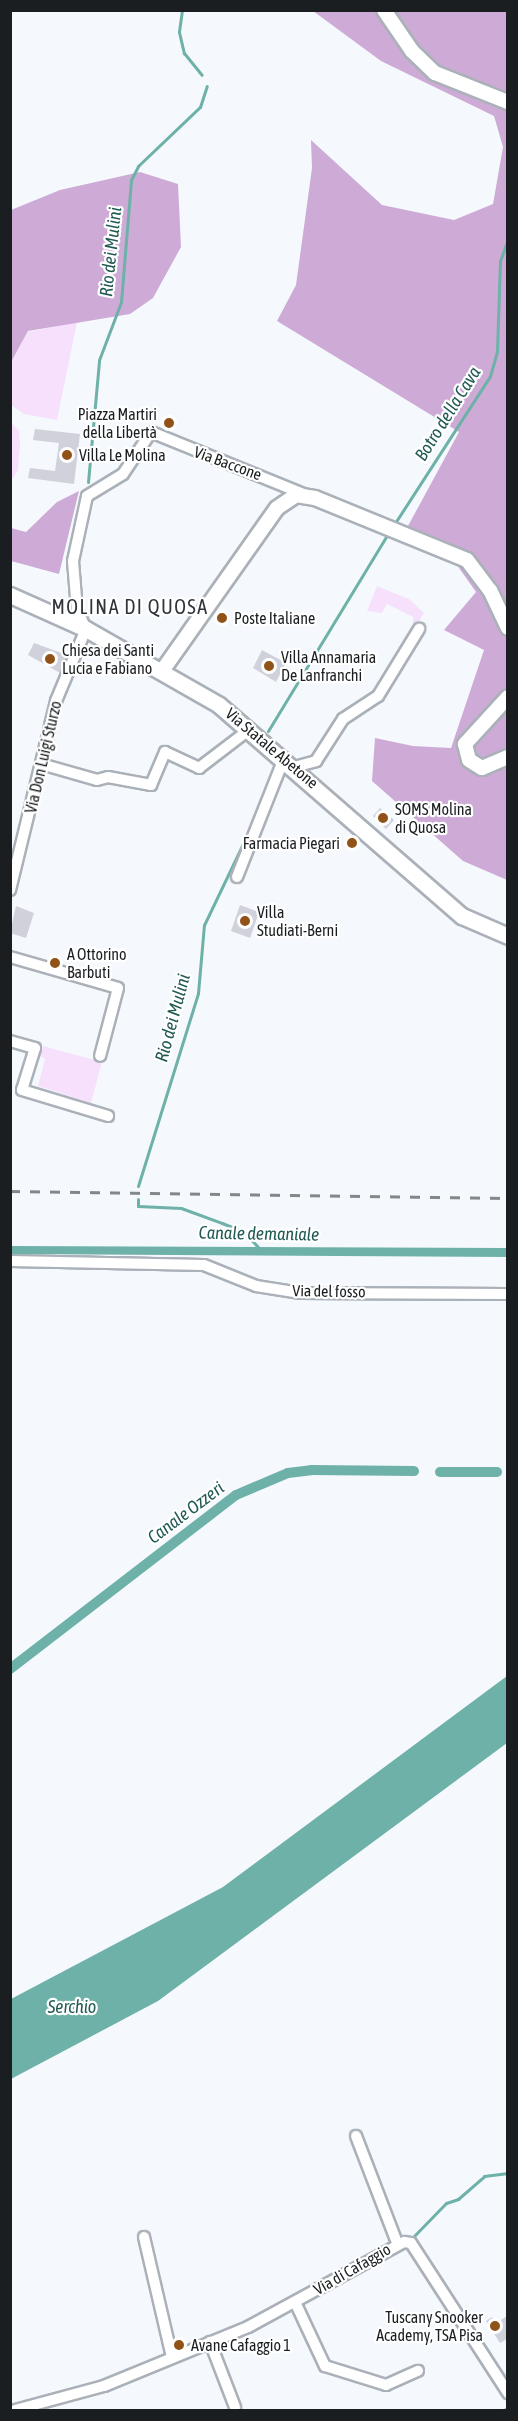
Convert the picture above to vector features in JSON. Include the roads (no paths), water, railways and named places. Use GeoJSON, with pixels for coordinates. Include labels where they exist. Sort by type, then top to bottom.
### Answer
{"type":"FeatureCollection","features":[{"type":"Feature","properties":{"kind":"main road","name":"Via Statale Abetone"},"geometry":{"type":"LineString","coordinates":[[10,595],[86,629],[162,671],[250,729],[462,916],[507,936]]}},
{"type":"Feature","properties":{"kind":"street"},"geometry":{"type":"LineString","coordinates":[[384,10],[412,51],[435,73],[507,102]]}},
{"type":"Feature","properties":{"kind":"street","name":"Via Baccone"},"geometry":{"type":"LineString","coordinates":[[86,629],[77,610],[73,561],[87,496],[123,474],[151,432],[304,494]]}},
{"type":"Feature","properties":{"kind":"street"},"geometry":{"type":"LineString","coordinates":[[162,671],[277,508],[290,496],[304,494],[467,560],[490,590],[507,628]]}},
{"type":"Feature","properties":{"kind":"street","name":"Via Don Luigi Sturzo"},"geometry":{"type":"LineString","coordinates":[[10,890],[16,850],[60,687],[86,629]]}},
{"type":"Feature","properties":{"kind":"street"},"geometry":{"type":"LineString","coordinates":[[237,877],[289,762],[316,761],[343,719],[378,696],[419,629]]}},
{"type":"Feature","properties":{"kind":"street"},"geometry":{"type":"LineString","coordinates":[[507,697],[465,744],[469,760],[482,768],[507,757]]}},
{"type":"Feature","properties":{"kind":"street"},"geometry":{"type":"LineString","coordinates":[[41,764],[97,780],[108,777],[151,785],[165,752],[199,768],[250,729]]}},
{"type":"Feature","properties":{"kind":"street"},"geometry":{"type":"LineString","coordinates":[[10,957],[117,987],[100,1056]]}},
{"type":"Feature","properties":{"kind":"street"},"geometry":{"type":"LineString","coordinates":[[10,1041],[35,1048],[22,1090],[108,1116]]}},
{"type":"Feature","properties":{"kind":"street","name":"Via del fosso"},"geometry":{"type":"LineString","coordinates":[[10,1261],[204,1265],[256,1286],[300,1293],[507,1294]]}},
{"type":"Feature","properties":{"kind":"street"},"geometry":{"type":"LineString","coordinates":[[356,2136],[397,2243]]}},
{"type":"Feature","properties":{"kind":"street"},"geometry":{"type":"LineString","coordinates":[[144,2237],[172,2357]]}},
{"type":"Feature","properties":{"kind":"street","name":"Via di Cafaggio"},"geometry":{"type":"LineString","coordinates":[[15,2410],[104,2386],[210,2342],[295,2302],[397,2243],[411,2243],[507,2393]]}},
{"type":"Feature","properties":{"kind":"street","name":"Via di Cafaggio"},"geometry":{"type":"LineString","coordinates":[[295,2302],[325,2366],[386,2385],[417,2371]]}},
{"type":"Feature","properties":{"kind":"street"},"geometry":{"type":"LineString","coordinates":[[210,2342],[235,2407]]}},
{"type":"Feature","properties":{"kind":"water"},"geometry":{"type":"Polygon","coordinates":[[[11,1246],[507,1248],[508,1257],[11,1254],[11,1246]]]}},
{"type":"Feature","properties":{"kind":"water","name":"Serchio"},"geometry":{"type":"Polygon","coordinates":[[[507,1676],[507,1743],[158,2001],[11,2079],[11,1999],[223,1887],[507,1676]]]}},
{"type":"Feature","properties":{"kind":"waterway","name":"Rio dei Mulini"},"geometry":{"type":"LineString","coordinates":[[182,10],[179,32],[184,53],[202,75]]}},
{"type":"Feature","properties":{"kind":"waterway","name":"Rio dei Mulini"},"geometry":{"type":"LineString","coordinates":[[88,482],[99,360],[121,302],[131,180],[138,166],[200,107],[207,86]]}},
{"type":"Feature","properties":{"kind":"waterway","name":"Botro della Cava"},"geometry":{"type":"LineString","coordinates":[[395,523],[490,376],[497,351],[500,261],[508,239]]}},
{"type":"Feature","properties":{"kind":"waterway","name":"Botro della Cava"},"geometry":{"type":"LineString","coordinates":[[268,731],[387,535]]}},
{"type":"Feature","properties":{"kind":"waterway","name":"Rio dei Mulini"},"geometry":{"type":"LineString","coordinates":[[138,1186],[198,993],[204,925],[249,831]]}},
{"type":"Feature","properties":{"kind":"waterway","name":"Rio dei Mulini"},"geometry":{"type":"LineString","coordinates":[[138,1199],[138,1206],[181,1208],[222,1223],[244,1232],[259,1248]]}},
{"type":"Feature","properties":{"kind":"waterway","name":"Canale Ozzeri"},"geometry":{"type":"LineString","coordinates":[[10,1669],[236,1495],[288,1473],[311,1470],[414,1471]]}},
{"type":"Feature","properties":{"kind":"waterway","name":"Canale Ozzeri"},"geometry":{"type":"LineString","coordinates":[[440,1472],[497,1472]]}},
{"type":"Feature","properties":{"kind":"waterway"},"geometry":{"type":"LineString","coordinates":[[414,2236],[446,2203],[458,2199],[484,2176],[508,2173]]}},
{"type":"Feature","properties":{"kind":"railway"},"geometry":{"type":"LineString","coordinates":[[10,1191],[508,1198]]}},
{"type":"Feature","properties":{"kind":"place","name":"Piazza Martiri della Libertà"},"geometry":{"type":"Point","coordinates":[169,423]}},
{"type":"Feature","properties":{"kind":"place","name":"Villa Le Molina"},"geometry":{"type":"Point","coordinates":[67,455]}},
{"type":"Feature","properties":{"kind":"place","name":"Poste Italiane"},"geometry":{"type":"Point","coordinates":[222,618]}},
{"type":"Feature","properties":{"kind":"place","name":"Chiesa dei Santi Lucia e Fabiano"},"geometry":{"type":"Point","coordinates":[50,659]}},
{"type":"Feature","properties":{"kind":"place","name":"Villa Annamaria De Lanfranchi"},"geometry":{"type":"Point","coordinates":[269,666]}},
{"type":"Feature","properties":{"kind":"place","name":"SOMS Molina di Quosa"},"geometry":{"type":"Point","coordinates":[383,818]}},
{"type":"Feature","properties":{"kind":"place","name":"Farmacia Piegari"},"geometry":{"type":"Point","coordinates":[352,843]}},
{"type":"Feature","properties":{"kind":"place","name":"Villa Studiati-Berni"},"geometry":{"type":"Point","coordinates":[245,921]}},
{"type":"Feature","properties":{"kind":"place","name":"A Ottorino Barbuti"},"geometry":{"type":"Point","coordinates":[55,963]}},
{"type":"Feature","properties":{"kind":"place","name":"Tuscany Snooker Academy, TSA Pisa"},"geometry":{"type":"Point","coordinates":[495,2326]}},
{"type":"Feature","properties":{"kind":"place","name":"Avane Cafaggio 1"},"geometry":{"type":"Point","coordinates":[179,2345]}},
{"type":"Feature","properties":{"kind":"district","name":"MOLINA DI QUOSA"},"geometry":{"type":"Point","coordinates":[130,606]}},
{"type":"Feature","properties":{"kind":"water label","name":"Canale demaniale"},"geometry":{"type":"Point","coordinates":[259,1234]}}]}
